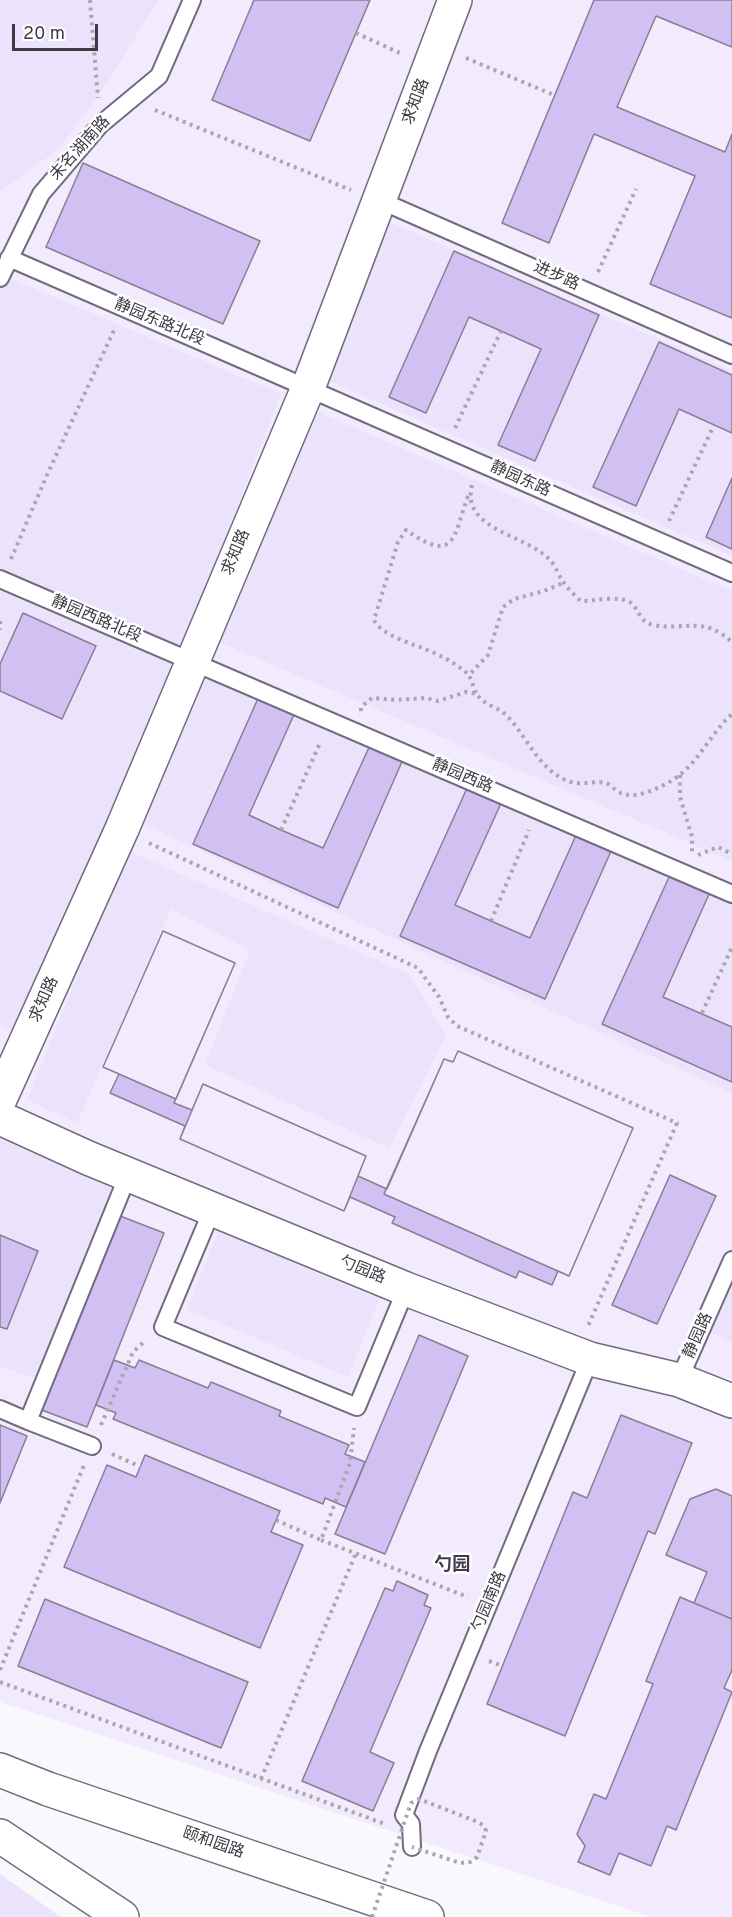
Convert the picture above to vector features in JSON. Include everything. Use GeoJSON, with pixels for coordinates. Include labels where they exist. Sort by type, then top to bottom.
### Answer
{"type":"FeatureCollection","features":[{"type":"Feature","properties":{"kind":"street","name":"求知路"},"geometry":{"type":"LineString","coordinates":[[0,1099],[122,829],[308,388],[369,197],[434,56],[455,0]]}},
{"type":"Feature","properties":{"kind":"street","name":"勺园路"},"geometry":{"type":"LineString","coordinates":[[0,1118],[212,1210],[583,1357],[680,1380],[732,1401]]}},
{"type":"Feature","properties":{"kind":"street","name":"颐和园路"},"geometry":{"type":"LineString","coordinates":[[0,1770],[48,1789],[427,1917]]}},
{"type":"Feature","properties":{"kind":"street"},"geometry":{"type":"LineString","coordinates":[[0,1836],[122,1917]]}},
{"type":"Feature","properties":{"kind":"lane","name":"未名湖南路"},"geometry":{"type":"LineString","coordinates":[[0,278],[41,194],[100,125],[159,76],[192,0]]}},
{"type":"Feature","properties":{"kind":"lane","name":"进步路"},"geometry":{"type":"LineString","coordinates":[[369,197],[732,354]]}},
{"type":"Feature","properties":{"kind":"lane","name":"静园东路北段"},"geometry":{"type":"LineString","coordinates":[[9,258],[308,388]]}},
{"type":"Feature","properties":{"kind":"lane","name":"静园东路"},"geometry":{"type":"LineString","coordinates":[[308,388],[732,573]]}},
{"type":"Feature","properties":{"kind":"lane","name":"静园西路北段"},"geometry":{"type":"LineString","coordinates":[[1,579],[192,661]]}},
{"type":"Feature","properties":{"kind":"lane","name":"静园西路"},"geometry":{"type":"LineString","coordinates":[[192,661],[732,894]]}},
{"type":"Feature","properties":{"kind":"lane"},"geometry":{"type":"LineString","coordinates":[[28,1421],[128,1175]]}},
{"type":"Feature","properties":{"kind":"lane"},"geometry":{"type":"LineString","coordinates":[[212,1210],[163,1327],[357,1407],[406,1288]]}},
{"type":"Feature","properties":{"kind":"lane","name":"静园路"},"geometry":{"type":"LineString","coordinates":[[680,1380],[732,1260]]}},
{"type":"Feature","properties":{"kind":"lane","name":"勺园南路"},"geometry":{"type":"LineString","coordinates":[[408,1837],[411,1824],[404,1815],[489,1605],[583,1357]]}},
{"type":"Feature","properties":{"kind":"lane"},"geometry":{"type":"LineString","coordinates":[[0,1409],[92,1446]]}},
{"type":"Feature","properties":{"kind":"path"},"geometry":{"type":"LineString","coordinates":[[90,0],[100,125]]}},
{"type":"Feature","properties":{"kind":"path"},"geometry":{"type":"LineString","coordinates":[[356,33],[554,95]]}},
{"type":"Feature","properties":{"kind":"path"},"geometry":{"type":"LineString","coordinates":[[130,100],[369,197]]}},
{"type":"Feature","properties":{"kind":"path"},"geometry":{"type":"LineString","coordinates":[[590,292],[636,189]]}},
{"type":"Feature","properties":{"kind":"path"},"geometry":{"type":"LineString","coordinates":[[1,579],[124,308]]}},
{"type":"Feature","properties":{"kind":"path"},"geometry":{"type":"LineString","coordinates":[[446,448],[501,331]]}},
{"type":"Feature","properties":{"kind":"path"},"geometry":{"type":"LineString","coordinates":[[659,541],[714,425]]}},
{"type":"Feature","properties":{"kind":"path"},"geometry":{"type":"LineString","coordinates":[[478,462],[456,535],[451,543],[442,547],[427,543],[406,530],[398,542],[374,620],[377,626],[449,660],[469,675],[480,699],[500,709],[510,718],[538,757],[556,775],[574,783],[608,784],[616,791],[626,795],[650,792],[689,769],[719,726],[732,714]]}},
{"type":"Feature","properties":{"kind":"path"},"geometry":{"type":"LineString","coordinates":[[470,492],[469,499],[474,510],[497,531],[538,549],[552,561],[563,582],[581,601],[623,599],[632,603],[638,615],[650,624],[665,627],[692,624],[714,629],[732,642]]}},
{"type":"Feature","properties":{"kind":"path"},"geometry":{"type":"LineString","coordinates":[[469,675],[488,655],[503,607],[514,599],[544,591],[563,582]]}},
{"type":"Feature","properties":{"kind":"path"},"geometry":{"type":"LineString","coordinates":[[0,621],[0,630]]}},
{"type":"Feature","properties":{"kind":"path"},"geometry":{"type":"LineString","coordinates":[[358,732],[362,722],[361,707],[372,698],[438,700],[466,693],[477,694]]}},
{"type":"Feature","properties":{"kind":"path"},"geometry":{"type":"LineString","coordinates":[[281,830],[330,721]]}},
{"type":"Feature","properties":{"kind":"path"},"geometry":{"type":"LineString","coordinates":[[680,775],[680,797],[692,837],[692,858],[718,848],[732,854]]}},
{"type":"Feature","properties":{"kind":"path"},"geometry":{"type":"LineString","coordinates":[[491,921],[538,810]]}},
{"type":"Feature","properties":{"kind":"path"},"geometry":{"type":"LineString","coordinates":[[122,829],[418,968],[439,997],[448,1017],[458,1026],[677,1123],[583,1357]]}},
{"type":"Feature","properties":{"kind":"path"},"geometry":{"type":"LineString","coordinates":[[702,1013],[732,947]]}},
{"type":"Feature","properties":{"kind":"path"},"geometry":{"type":"LineString","coordinates":[[0,1670],[133,1352],[163,1327]]}},
{"type":"Feature","properties":{"kind":"path"},"geometry":{"type":"LineString","coordinates":[[321,1540],[350,1463],[357,1407]]}},
{"type":"Feature","properties":{"kind":"path"},"geometry":{"type":"LineString","coordinates":[[92,1446],[141,1467]]}},
{"type":"Feature","properties":{"kind":"path"},"geometry":{"type":"LineString","coordinates":[[276,1520],[321,1540],[489,1605]]}},
{"type":"Feature","properties":{"kind":"path"},"geometry":{"type":"LineString","coordinates":[[261,1779],[356,1553]]}},
{"type":"Feature","properties":{"kind":"path"},"geometry":{"type":"LineString","coordinates":[[0,1682],[390,1826]]}},
{"type":"Feature","properties":{"kind":"path"},"geometry":{"type":"LineString","coordinates":[[372,1917],[411,1803],[419,1799],[478,1822],[484,1826],[486,1831],[477,1857],[470,1862],[460,1863],[408,1837]]}},
{"type":"Feature","properties":{"kind":"shaded area"},"geometry":{"type":"Polygon","coordinates":[[[0,0],[732,0],[732,1917],[651,1917],[0,1702],[0,0]]]}},
{"type":"Feature","properties":{"kind":"shaded area"},"geometry":{"type":"Polygon","coordinates":[[[0,0],[158,0],[105,86],[59,149],[0,191],[0,0]]]}},
{"type":"Feature","properties":{"kind":"shaded area"},"geometry":{"type":"Polygon","coordinates":[[[389,222],[732,371],[732,556],[329,381],[389,222]]]}},
{"type":"Feature","properties":{"kind":"shaded area"},"geometry":{"type":"Polygon","coordinates":[[[0,274],[281,394],[30,1038],[0,1025],[0,274]]]}},
{"type":"Feature","properties":{"kind":"shaded area"},"geometry":{"type":"Polygon","coordinates":[[[318,412],[732,591],[732,861],[219,642],[318,412]]]}},
{"type":"Feature","properties":{"kind":"shaded area"},"geometry":{"type":"Polygon","coordinates":[[[199,673],[732,903],[732,1093],[143,824],[199,673]]]}},
{"type":"Feature","properties":{"kind":"shaded area"},"geometry":{"type":"Polygon","coordinates":[[[128,851],[409,974],[446,1035],[389,1148],[205,1065],[250,950],[171,909],[77,1123],[27,1100],[128,851]]]}},
{"type":"Feature","properties":{"kind":"shaded area"},"geometry":{"type":"Polygon","coordinates":[[[0,1138],[111,1188],[35,1378],[0,1367],[0,1138]]]}},
{"type":"Feature","properties":{"kind":"shaded area"},"geometry":{"type":"Polygon","coordinates":[[[218,1231],[379,1299],[348,1377],[187,1309],[218,1231]]]}},
{"type":"Feature","properties":{"kind":"shaded area"},"geometry":{"type":"Polygon","coordinates":[[[732,1286],[732,1342],[711,1333],[732,1286]]]}},
{"type":"Feature","properties":{"kind":"shaded area"},"geometry":{"type":"Polygon","coordinates":[[[0,1874],[61,1917],[0,1917],[0,1874]]]}},
{"type":"Feature","properties":{"kind":"building"},"geometry":{"type":"Polygon","coordinates":[[[254,0],[370,0],[310,141],[212,100],[254,0]]]}},
{"type":"Feature","properties":{"kind":"building"},"geometry":{"type":"Polygon","coordinates":[[[594,0],[732,0],[732,47],[656,16],[617,107],[725,152],[732,134],[732,318],[650,284],[695,176],[594,134],[549,243],[502,223],[594,0]]]}},
{"type":"Feature","properties":{"kind":"building"},"geometry":{"type":"Polygon","coordinates":[[[83,163],[260,241],[223,324],[46,247],[83,163]]]}},
{"type":"Feature","properties":{"kind":"building"},"geometry":{"type":"Polygon","coordinates":[[[454,251],[599,315],[535,461],[498,445],[541,349],[501,331],[469,317],[426,413],[389,397],[454,251]]]}},
{"type":"Feature","properties":{"kind":"building"},"geometry":{"type":"Polygon","coordinates":[[[659,342],[732,375],[732,433],[679,409],[636,506],[593,487],[659,342]]]}},
{"type":"Feature","properties":{"kind":"building"},"geometry":{"type":"Polygon","coordinates":[[[732,478],[732,549],[706,537],[732,478]]]}},
{"type":"Feature","properties":{"kind":"building"},"geometry":{"type":"Polygon","coordinates":[[[23,613],[96,646],[62,719],[0,691],[0,664],[23,613]]]}},
{"type":"Feature","properties":{"kind":"building"},"geometry":{"type":"Polygon","coordinates":[[[260,694],[296,710],[249,815],[281,830],[323,848],[371,743],[404,757],[338,908],[193,844],[260,694]]]}},
{"type":"Feature","properties":{"kind":"building"},"geometry":{"type":"Polygon","coordinates":[[[468,786],[502,801],[455,905],[491,921],[530,938],[577,833],[612,849],[545,999],[400,936],[468,786]]]}},
{"type":"Feature","properties":{"kind":"building"},"geometry":{"type":"Polygon","coordinates":[[[670,875],[710,892],[663,997],[732,1027],[732,1082],[602,1024],[670,875]]]}},
{"type":"Feature","properties":{"kind":"building"},"geometry":{"type":"Polygon","coordinates":[[[163,931],[235,963],[174,1103],[192,1110],[203,1084],[366,1156],[358,1176],[387,1189],[444,1059],[453,1062],[458,1051],[633,1128],[569,1276],[558,1271],[552,1285],[519,1271],[516,1278],[392,1223],[395,1217],[350,1197],[344,1211],[180,1139],[185,1126],[110,1093],[119,1074],[103,1067],[163,931]]]}},
{"type":"Feature","properties":{"kind":"building"},"geometry":{"type":"Polygon","coordinates":[[[163,931],[235,963],[176,1099],[103,1067],[163,931]]]}},
{"type":"Feature","properties":{"kind":"building"},"geometry":{"type":"Polygon","coordinates":[[[458,1051],[633,1128],[569,1276],[384,1194],[444,1059],[453,1062],[458,1051]]]}},
{"type":"Feature","properties":{"kind":"building"},"geometry":{"type":"Polygon","coordinates":[[[203,1084],[366,1156],[344,1211],[180,1139],[203,1084]]]}},
{"type":"Feature","properties":{"kind":"building"},"geometry":{"type":"Polygon","coordinates":[[[670,1175],[716,1196],[657,1324],[612,1305],[670,1175]]]}},
{"type":"Feature","properties":{"kind":"building"},"geometry":{"type":"Polygon","coordinates":[[[115,1214],[164,1233],[87,1427],[39,1409],[115,1214]]]}},
{"type":"Feature","properties":{"kind":"building"},"geometry":{"type":"Polygon","coordinates":[[[0,1235],[38,1251],[7,1329],[0,1327],[0,1235]]]}},
{"type":"Feature","properties":{"kind":"building"},"geometry":{"type":"Polygon","coordinates":[[[419,1335],[468,1356],[385,1554],[335,1534],[419,1335]]]}},
{"type":"Feature","properties":{"kind":"building"},"geometry":{"type":"Polygon","coordinates":[[[114,1360],[135,1368],[139,1360],[208,1388],[211,1382],[281,1411],[279,1416],[349,1445],[345,1454],[365,1462],[346,1507],[325,1498],[323,1504],[113,1419],[116,1413],[96,1405],[114,1360]]]}},
{"type":"Feature","properties":{"kind":"building"},"geometry":{"type":"Polygon","coordinates":[[[621,1415],[692,1443],[655,1534],[648,1531],[565,1736],[487,1704],[573,1492],[587,1498],[621,1415]]]}},
{"type":"Feature","properties":{"kind":"building"},"geometry":{"type":"Polygon","coordinates":[[[0,1425],[27,1436],[0,1503],[0,1425]]]}},
{"type":"Feature","properties":{"kind":"building"},"geometry":{"type":"Polygon","coordinates":[[[145,1455],[280,1511],[271,1532],[303,1545],[260,1648],[64,1567],[107,1465],[136,1477],[145,1455]]]}},
{"type":"Feature","properties":{"kind":"building"},"geometry":{"type":"Polygon","coordinates":[[[716,1489],[732,1496],[732,1619],[694,1603],[707,1572],[666,1555],[690,1499],[716,1489]]]}},
{"type":"Feature","properties":{"kind":"building"},"geometry":{"type":"Polygon","coordinates":[[[397,1581],[428,1595],[424,1605],[431,1608],[370,1752],[394,1763],[373,1811],[302,1781],[385,1588],[393,1591],[397,1581]]]}},
{"type":"Feature","properties":{"kind":"building"},"geometry":{"type":"Polygon","coordinates":[[[680,1597],[732,1619],[732,1670],[724,1688],[732,1692],[676,1830],[667,1826],[651,1866],[619,1853],[610,1875],[578,1862],[585,1846],[577,1834],[594,1794],[606,1799],[653,1684],[646,1681],[680,1597]]]}},
{"type":"Feature","properties":{"kind":"building"},"geometry":{"type":"Polygon","coordinates":[[[45,1599],[248,1682],[221,1748],[18,1666],[45,1599]]]}},
{"type":"Feature","properties":{"kind":"district","name":"勺园"},"geometry":{"type":"Point","coordinates":[452,1566]}}]}
